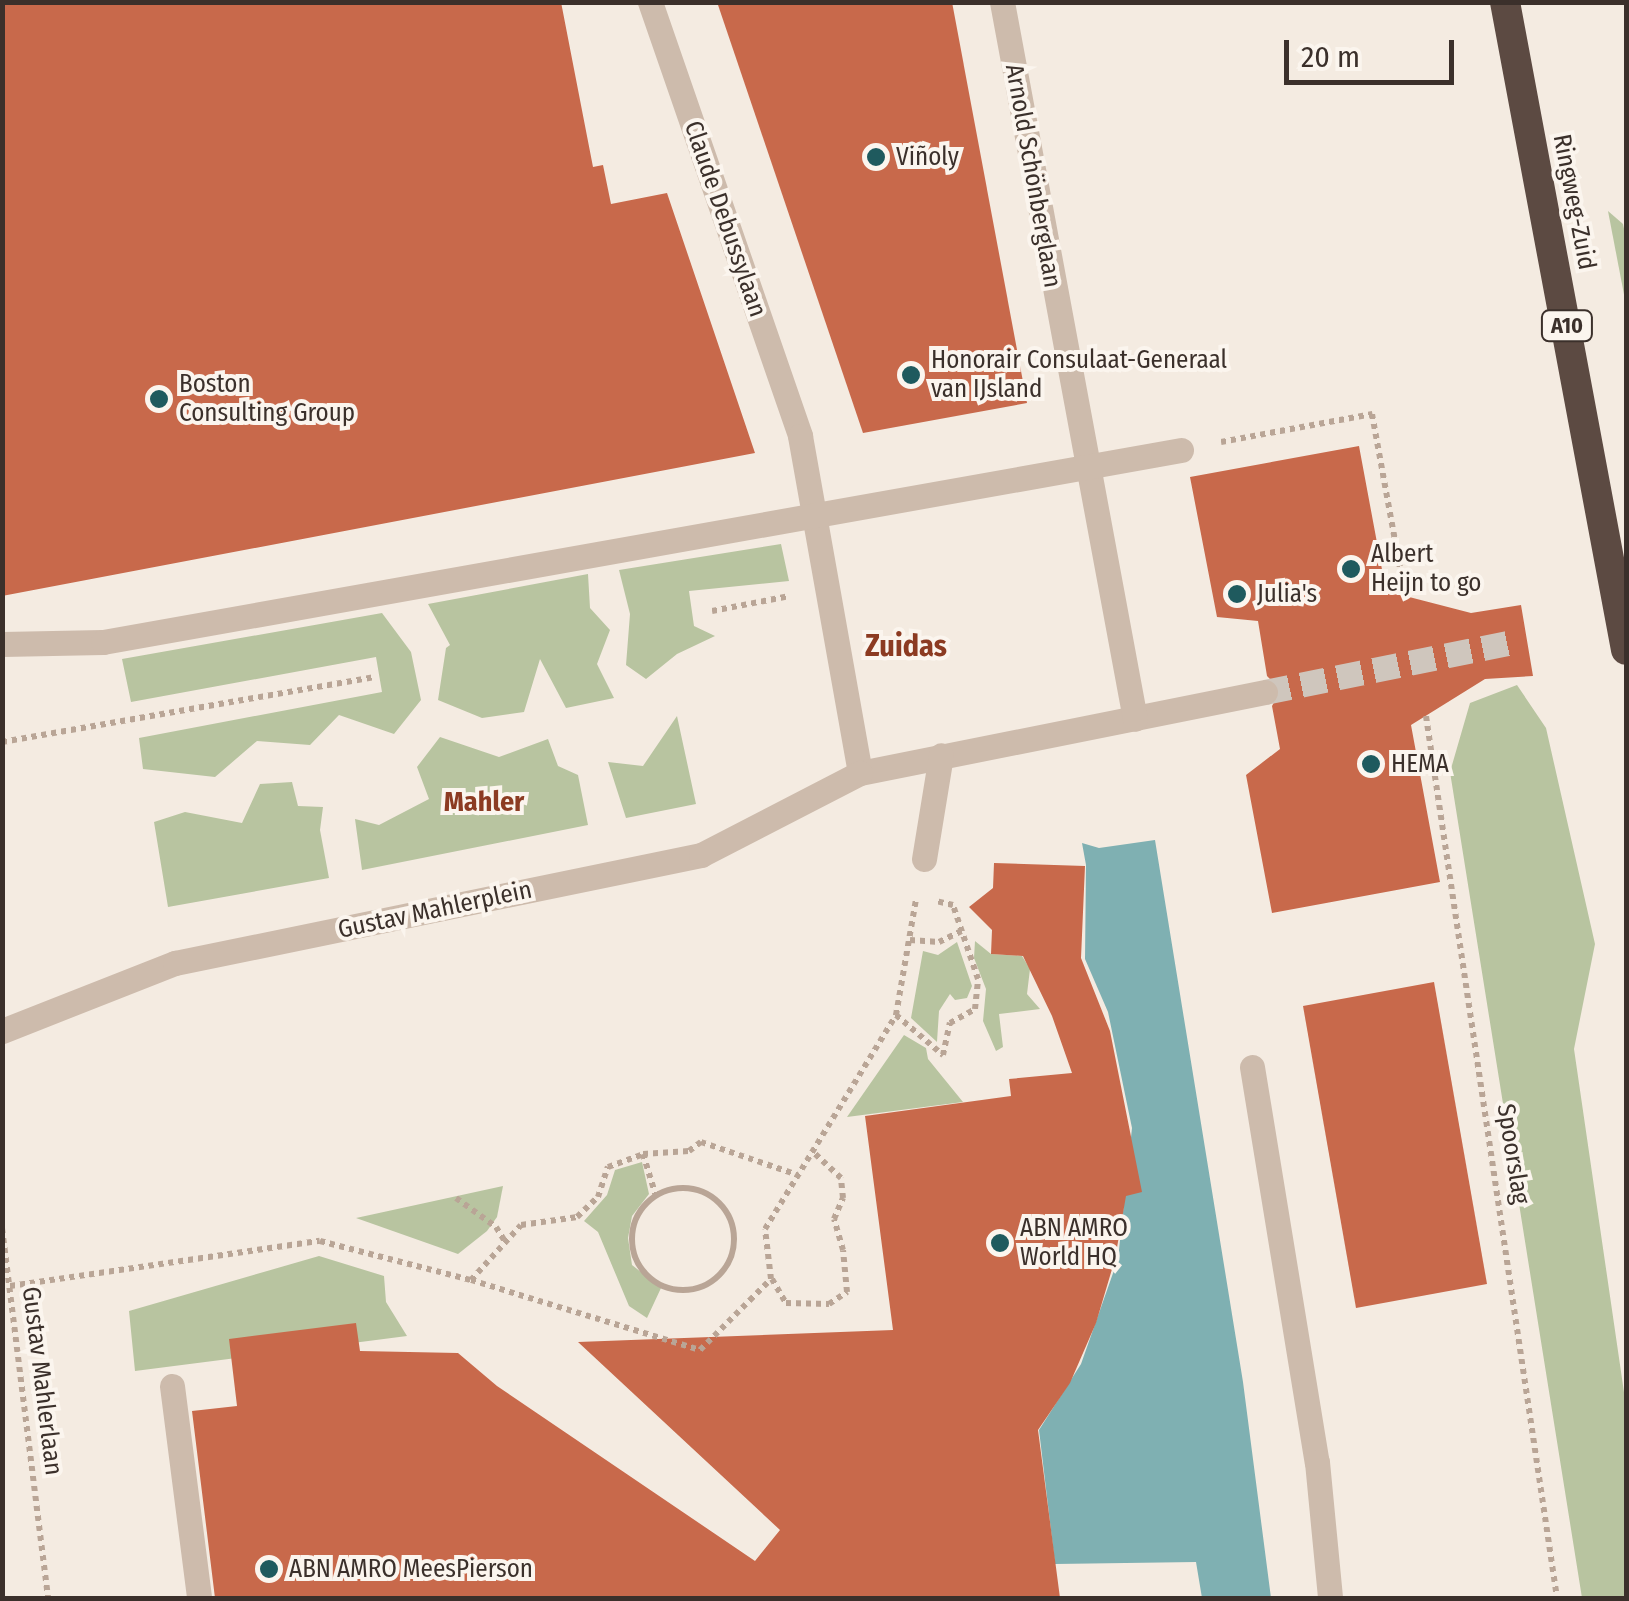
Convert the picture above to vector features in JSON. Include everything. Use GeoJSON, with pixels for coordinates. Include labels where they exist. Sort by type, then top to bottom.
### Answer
{"type":"FeatureCollection","features":[{"type":"Feature","properties":{"kind":"highway","name":"Ringweg-Zuid"},"geometry":{"type":"LineString","coordinates":[[1505,2],[1626,650]]}},
{"type":"Feature","properties":{"kind":"street","name":"Claude Debussylaan"},"geometry":{"type":"LineString","coordinates":[[650,2],[800,436],[812,515]]}},
{"type":"Feature","properties":{"kind":"street","name":"Arnold Schönberglaan"},"geometry":{"type":"LineString","coordinates":[[1002,2],[1088,468]]}},
{"type":"Feature","properties":{"kind":"street"},"geometry":{"type":"LineString","coordinates":[[2,644],[103,642],[1181,450]]}},
{"type":"Feature","properties":{"kind":"street"},"geometry":{"type":"LineString","coordinates":[[1088,468],[1136,719]]}},
{"type":"Feature","properties":{"kind":"street"},"geometry":{"type":"LineString","coordinates":[[812,515],[860,773]]}},
{"type":"Feature","properties":{"kind":"street","name":"Gustav Mahlerplein"},"geometry":{"type":"LineString","coordinates":[[2,1031],[175,963],[701,856],[860,773],[1265,692]]}},
{"type":"Feature","properties":{"kind":"street"},"geometry":{"type":"LineString","coordinates":[[924,859],[940,754]]}},
{"type":"Feature","properties":{"kind":"street"},"geometry":{"type":"LineString","coordinates":[[1252,1067],[1317,1462],[1330,1598]]}},
{"type":"Feature","properties":{"kind":"street"},"geometry":{"type":"LineString","coordinates":[[172,1386],[199,1598]]}},
{"type":"Feature","properties":{"kind":"path"},"geometry":{"type":"LineString","coordinates":[[1181,450],[1372,414],[1405,596]]}},
{"type":"Feature","properties":{"kind":"path"},"geometry":{"type":"LineString","coordinates":[[712,611],[776,598]]}},
{"type":"Feature","properties":{"kind":"path"},"geometry":{"type":"LineString","coordinates":[[2,742],[373,677]]}},
{"type":"Feature","properties":{"kind":"path","name":"Spoorslag"},"geometry":{"type":"LineString","coordinates":[[1426,716],[1557,1598]]}},
{"type":"Feature","properties":{"kind":"path"},"geometry":{"type":"LineString","coordinates":[[812,1151],[841,1178],[843,1198],[834,1219],[844,1250],[847,1292],[829,1304],[786,1302],[772,1279],[765,1229],[812,1151],[896,1014],[917,896],[954,906],[978,979],[975,1009],[950,1022],[943,1054],[896,1014]]}},
{"type":"Feature","properties":{"kind":"path"},"geometry":{"type":"LineString","coordinates":[[910,940],[939,942],[962,931]]}},
{"type":"Feature","properties":{"kind":"path"},"geometry":{"type":"LineString","coordinates":[[471,1280],[521,1226],[577,1217],[598,1197],[608,1167],[643,1154],[688,1151],[701,1142],[798,1175]]}},
{"type":"Feature","properties":{"kind":"path"},"geometry":{"type":"LineString","coordinates":[[643,1154],[656,1196]]}},
{"type":"Feature","properties":{"kind":"path"},"geometry":{"type":"LineString","coordinates":[[677,1188],[694,1189],[722,1206],[736,1236],[727,1268],[716,1280],[684,1291],[667,1288],[640,1267],[632,1234],[636,1217],[656,1196],[677,1188]]}},
{"type":"Feature","properties":{"kind":"path"},"geometry":{"type":"LineString","coordinates":[[456,1198],[496,1227],[506,1243]]}},
{"type":"Feature","properties":{"kind":"path","name":"Gustav Mahlerlaan"},"geometry":{"type":"LineString","coordinates":[[2,1228],[48,1598]]}},
{"type":"Feature","properties":{"kind":"path"},"geometry":{"type":"LineString","coordinates":[[10,1286],[320,1241],[471,1280],[700,1350],[772,1279]]}},
{"type":"Feature","properties":{"kind":"green space"},"geometry":{"type":"Polygon","coordinates":[[[1608,211],[1623,224],[1626,238],[1626,305],[1608,211]]]}},
{"type":"Feature","properties":{"kind":"green space"},"geometry":{"type":"Polygon","coordinates":[[[781,544],[789,581],[689,591],[694,626],[715,636],[677,654],[646,679],[626,665],[630,614],[619,570],[781,544]]]}},
{"type":"Feature","properties":{"kind":"green space"},"geometry":{"type":"Polygon","coordinates":[[[588,574],[590,608],[610,630],[597,664],[614,698],[566,708],[540,659],[524,712],[482,718],[438,700],[446,648],[450,645],[428,604],[588,574]]]}},
{"type":"Feature","properties":{"kind":"green space"},"geometry":{"type":"Polygon","coordinates":[[[382,613],[411,652],[421,700],[394,734],[339,715],[310,745],[257,741],[215,777],[143,769],[139,738],[382,692],[376,657],[131,702],[122,659],[382,613]]]}},
{"type":"Feature","properties":{"kind":"green space"},"geometry":{"type":"Polygon","coordinates":[[[1517,685],[1546,728],[1595,944],[1574,1049],[1626,1406],[1626,1598],[1582,1598],[1450,772],[1470,703],[1517,685]]]}},
{"type":"Feature","properties":{"kind":"green space"},"geometry":{"type":"Polygon","coordinates":[[[677,716],[696,804],[626,818],[608,762],[643,766],[677,716]]]}},
{"type":"Feature","properties":{"kind":"green space"},"geometry":{"type":"Polygon","coordinates":[[[440,737],[499,757],[548,739],[558,766],[578,775],[588,825],[362,870],[355,819],[379,825],[429,799],[417,767],[440,737]]]}},
{"type":"Feature","properties":{"kind":"green space"},"geometry":{"type":"Polygon","coordinates":[[[292,782],[298,806],[323,807],[320,830],[329,878],[168,907],[154,822],[185,812],[242,823],[260,784],[292,782]]]}},
{"type":"Feature","properties":{"kind":"green space"},"geometry":{"type":"Polygon","coordinates":[[[975,941],[991,954],[1022,956],[1030,969],[1027,994],[1040,1009],[999,1014],[1003,1047],[996,1051],[983,1021],[986,989],[974,958],[975,941]]]}},
{"type":"Feature","properties":{"kind":"green space"},"geometry":{"type":"Polygon","coordinates":[[[957,942],[972,986],[967,998],[955,1000],[950,994],[939,1011],[937,1042],[911,1018],[923,951],[938,955],[957,942]]]}},
{"type":"Feature","properties":{"kind":"green space"},"geometry":{"type":"Polygon","coordinates":[[[904,1035],[926,1048],[928,1059],[963,1102],[847,1117],[904,1035]]]}},
{"type":"Feature","properties":{"kind":"green space"},"geometry":{"type":"Polygon","coordinates":[[[642,1162],[649,1194],[632,1216],[628,1238],[632,1265],[661,1288],[647,1318],[629,1306],[598,1232],[584,1221],[607,1195],[615,1170],[642,1162]]]}},
{"type":"Feature","properties":{"kind":"green space"},"geometry":{"type":"Polygon","coordinates":[[[503,1186],[497,1217],[487,1231],[458,1254],[356,1218],[503,1186]]]}},
{"type":"Feature","properties":{"kind":"green space"},"geometry":{"type":"Polygon","coordinates":[[[319,1256],[384,1276],[386,1302],[407,1336],[135,1371],[129,1311],[319,1256]]]}},
{"type":"Feature","properties":{"kind":"water"},"geometry":{"type":"Polygon","coordinates":[[[1155,840],[1243,1382],[1271,1598],[1202,1598],[1196,1562],[1055,1564],[1039,1430],[1081,1364],[1118,1259],[1132,1128],[1108,1012],[1085,959],[1086,865],[1082,843],[1099,848],[1155,840]]]}},
{"type":"Feature","properties":{"kind":"building"},"geometry":{"type":"Polygon","coordinates":[[[2,2],[561,2],[593,167],[603,165],[611,204],[667,193],[755,453],[2,596],[2,2]]]}},
{"type":"Feature","properties":{"kind":"building","name":"Viñoly"},"geometry":{"type":"Polygon","coordinates":[[[717,2],[952,2],[1027,403],[863,433],[717,2]]]}},
{"type":"Feature","properties":{"kind":"building"},"geometry":{"type":"Polygon","coordinates":[[[1359,446],[1386,591],[1471,613],[1521,605],[1533,676],[1485,679],[1411,725],[1440,882],[1272,913],[1246,775],[1280,749],[1272,706],[1281,690],[1267,676],[1258,621],[1217,617],[1190,477],[1359,446]]]}},
{"type":"Feature","properties":{"kind":"building","name":"ABN AMRO World HQ"},"geometry":{"type":"Polygon","coordinates":[[[994,863],[1085,866],[1081,958],[1110,1031],[1142,1192],[1126,1196],[1115,1259],[1096,1323],[1070,1383],[1038,1430],[1060,1598],[215,1598],[192,1411],[237,1406],[229,1339],[356,1323],[360,1351],[458,1353],[497,1386],[755,1561],[780,1530],[578,1342],[893,1330],[865,1116],[1011,1096],[1009,1079],[1072,1073],[1052,1016],[1023,956],[991,954],[992,930],[969,907],[993,888],[994,863]]]}},
{"type":"Feature","properties":{"kind":"building"},"geometry":{"type":"Polygon","coordinates":[[[1434,982],[1487,1284],[1356,1308],[1303,1006],[1434,982]]]}},
{"type":"Feature","properties":{"kind":"tunnel"},"geometry":{"type":"LineString","coordinates":[[1265,692],[1518,641]]}},
{"type":"Feature","properties":{"kind":"place","name":"Viñoly"},"geometry":{"type":"Point","coordinates":[876,157]}},
{"type":"Feature","properties":{"kind":"place","name":"Honorair Consulaat-Generaal van IJsland"},"geometry":{"type":"Point","coordinates":[911,375]}},
{"type":"Feature","properties":{"kind":"place","name":"Boston Consulting Group"},"geometry":{"type":"Point","coordinates":[159,399]}},
{"type":"Feature","properties":{"kind":"place","name":"Albert Heijn to go"},"geometry":{"type":"Point","coordinates":[1351,569]}},
{"type":"Feature","properties":{"kind":"place","name":"Julia's"},"geometry":{"type":"Point","coordinates":[1237,594]}},
{"type":"Feature","properties":{"kind":"place","name":"HEMA"},"geometry":{"type":"Point","coordinates":[1371,764]}},
{"type":"Feature","properties":{"kind":"place","name":"ABN AMRO World HQ"},"geometry":{"type":"Point","coordinates":[1000,1243]}},
{"type":"Feature","properties":{"kind":"place","name":"ABN AMRO MeesPierson"},"geometry":{"type":"Point","coordinates":[269,1569]}},
{"type":"Feature","properties":{"kind":"district","name":"Zuidas"},"geometry":{"type":"Point","coordinates":[906,646]}},
{"type":"Feature","properties":{"kind":"district","name":"Mahler"},"geometry":{"type":"Point","coordinates":[484,802]}}]}
